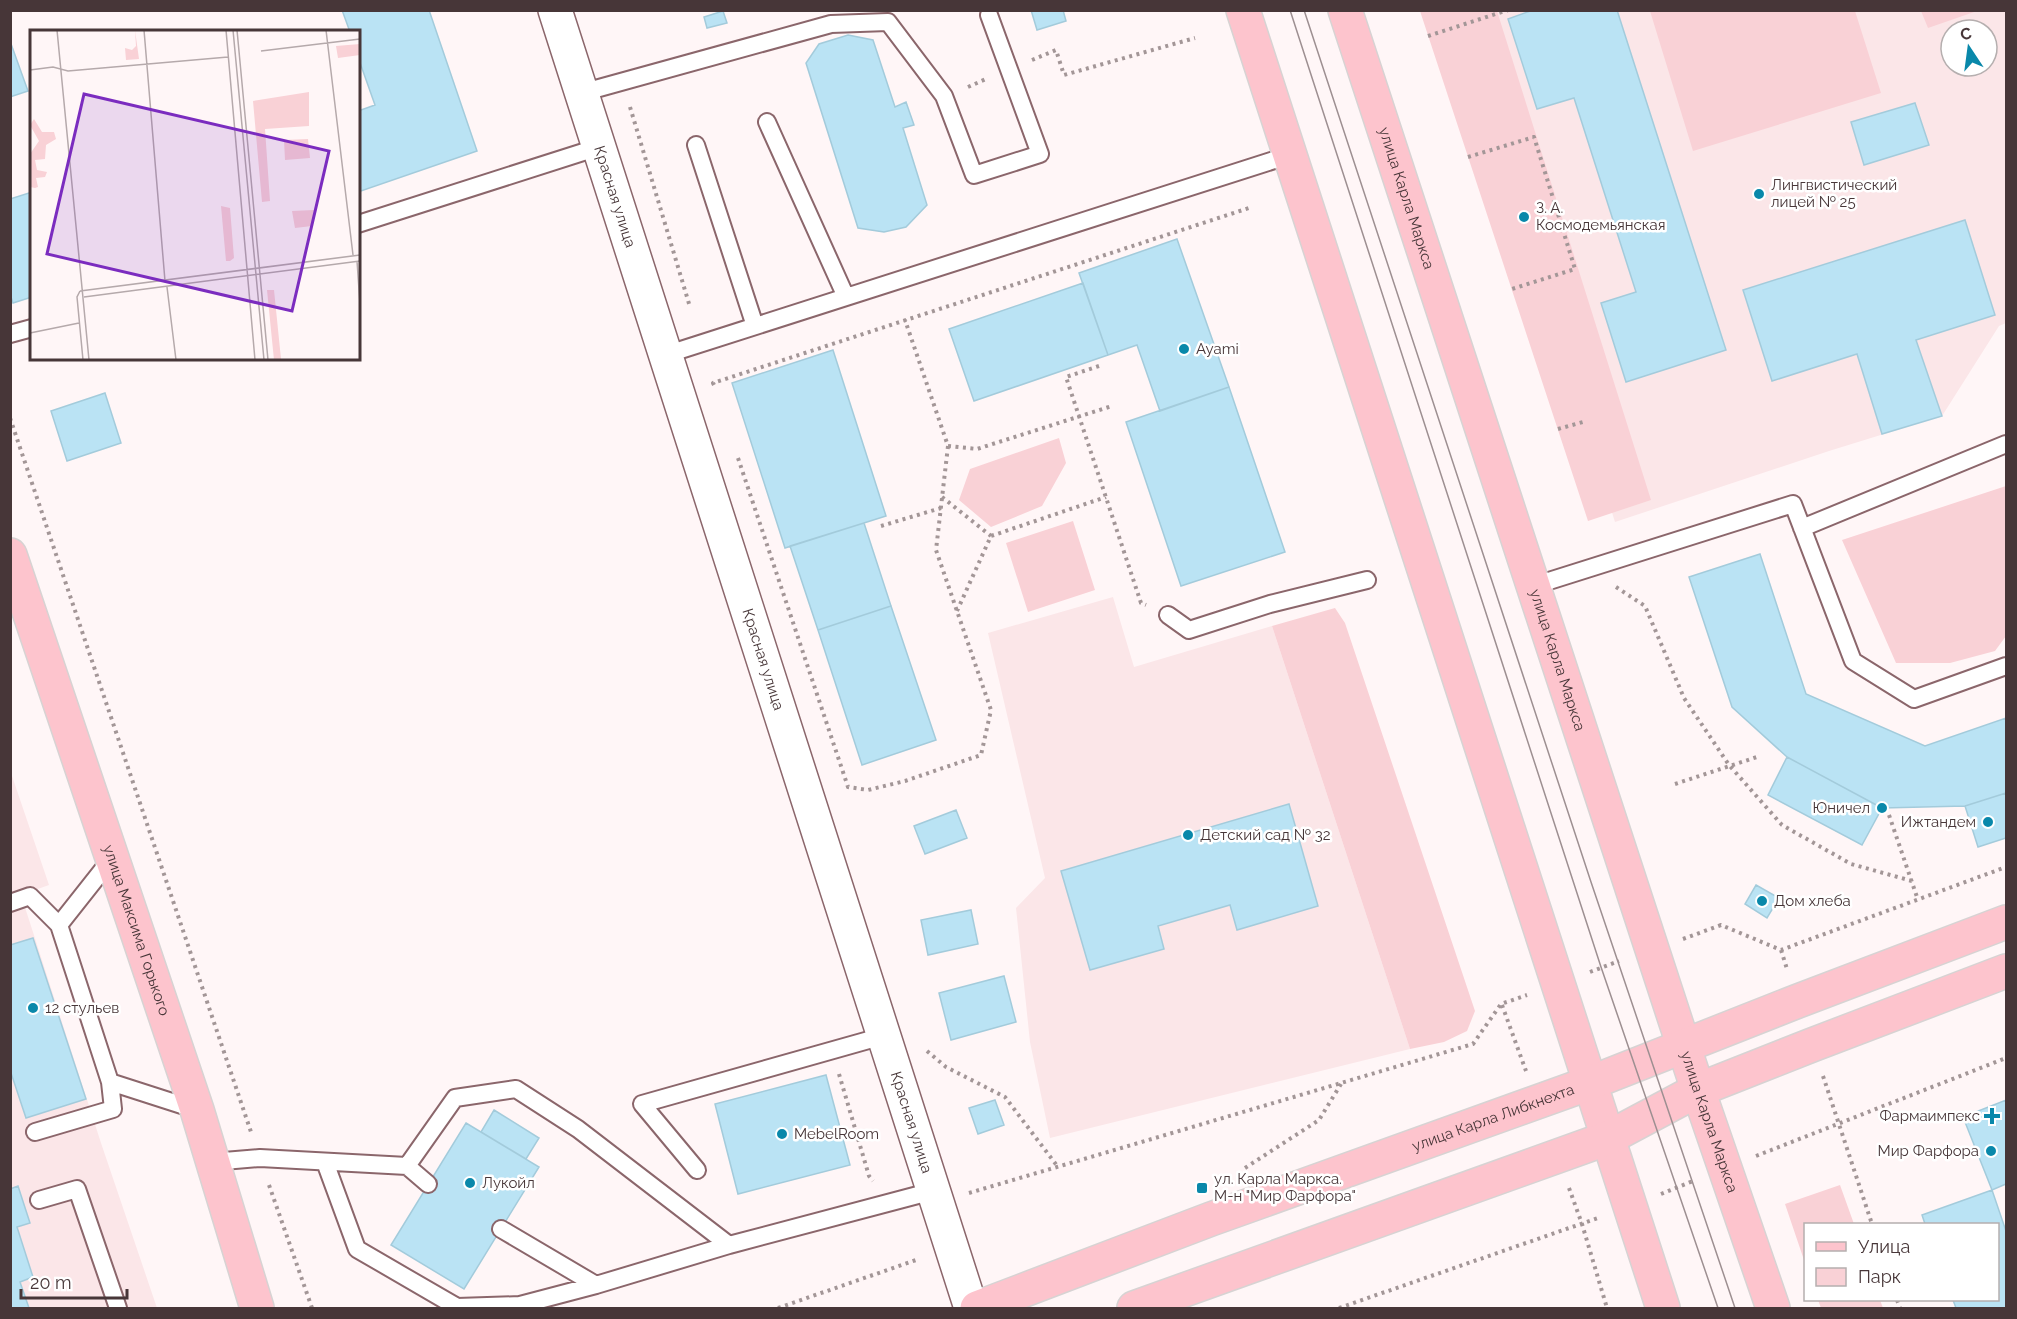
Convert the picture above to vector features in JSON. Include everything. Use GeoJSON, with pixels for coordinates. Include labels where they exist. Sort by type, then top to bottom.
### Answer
{"type":"FeatureCollection","features":[{"type":"Feature","properties":{"kind":"main road"},"geometry":{"type":"LineString","coordinates":[[1243,10],[1663,1308]]}},
{"type":"Feature","properties":{"kind":"main road","name":"улица Карла Маркса"},"geometry":{"type":"LineString","coordinates":[[1345,10],[1683,1045],[1773,1308]]}},
{"type":"Feature","properties":{"kind":"main road","name":"улица Максима Горького"},"geometry":{"type":"LineString","coordinates":[[10,555],[197,1110],[257,1308]]}},
{"type":"Feature","properties":{"kind":"main road","name":"улица Карла Либкнехта"},"geometry":{"type":"LineString","coordinates":[[977,1308],[1211,1219],[1590,1083],[2007,921]]}},
{"type":"Feature","properties":{"kind":"main road"},"geometry":{"type":"LineString","coordinates":[[1134,1308],[1608,1138],[1698,1090],[2007,971]]}},
{"type":"Feature","properties":{"kind":"street","name":"Красная улица"},"geometry":{"type":"LineString","coordinates":[[555,10],[971,1308]]}},
{"type":"Feature","properties":{"kind":"lane"},"geometry":{"type":"LineString","coordinates":[[581,93],[831,24],[888,22],[944,96],[974,175],[1040,154],[989,15]]}},
{"type":"Feature","properties":{"kind":"lane"},"geometry":{"type":"LineString","coordinates":[[767,122],[846,297]]}},
{"type":"Feature","properties":{"kind":"lane"},"geometry":{"type":"LineString","coordinates":[[696,145],[755,326]]}},
{"type":"Feature","properties":{"kind":"lane"},"geometry":{"type":"LineString","coordinates":[[360,223],[598,147]]}},
{"type":"Feature","properties":{"kind":"lane"},"geometry":{"type":"LineString","coordinates":[[665,355],[1290,155]]}},
{"type":"Feature","properties":{"kind":"lane"},"geometry":{"type":"LineString","coordinates":[[10,334],[30,329]]}},
{"type":"Feature","properties":{"kind":"lane"},"geometry":{"type":"LineString","coordinates":[[1803,528],[2007,444]]}},
{"type":"Feature","properties":{"kind":"lane"},"geometry":{"type":"LineString","coordinates":[[1533,586],[1793,504],[1853,661],[1914,699],[2007,666]]}},
{"type":"Feature","properties":{"kind":"lane"},"geometry":{"type":"LineString","coordinates":[[1168,615],[1189,630],[1270,604],[1367,580]]}},
{"type":"Feature","properties":{"kind":"lane"},"geometry":{"type":"LineString","coordinates":[[59,925],[112,858]]}},
{"type":"Feature","properties":{"kind":"lane"},"geometry":{"type":"LineString","coordinates":[[10,903],[30,896],[59,925],[111,1082],[113,1109],[35,1132]]}},
{"type":"Feature","properties":{"kind":"lane"},"geometry":{"type":"LineString","coordinates":[[697,1170],[642,1104],[832,1051],[886,1044]]}},
{"type":"Feature","properties":{"kind":"lane"},"geometry":{"type":"LineString","coordinates":[[111,1082],[197,1110]]}},
{"type":"Feature","properties":{"kind":"lane"},"geometry":{"type":"LineString","coordinates":[[407,1166],[455,1098],[516,1089],[578,1129],[729,1245]]}},
{"type":"Feature","properties":{"kind":"lane"},"geometry":{"type":"LineString","coordinates":[[212,1162],[260,1158],[407,1166],[428,1184]]}},
{"type":"Feature","properties":{"kind":"lane"},"geometry":{"type":"LineString","coordinates":[[325,1162],[357,1249],[457,1307],[520,1305],[729,1245],[933,1191]]}},
{"type":"Feature","properties":{"kind":"lane"},"geometry":{"type":"LineString","coordinates":[[39,1200],[77,1189],[118,1308]]}},
{"type":"Feature","properties":{"kind":"lane"},"geometry":{"type":"LineString","coordinates":[[501,1229],[596,1285]]}},
{"type":"Feature","properties":{"kind":"path"},"geometry":{"type":"LineString","coordinates":[[1428,36],[1508,10]]}},
{"type":"Feature","properties":{"kind":"path"},"geometry":{"type":"LineString","coordinates":[[944,96],[1056,50],[1064,75],[1195,38]]}},
{"type":"Feature","properties":{"kind":"path"},"geometry":{"type":"LineString","coordinates":[[624,82],[639,139]]}},
{"type":"Feature","properties":{"kind":"path"},"geometry":{"type":"LineString","coordinates":[[1468,157],[1534,137],[1575,269],[1512,289]]}},
{"type":"Feature","properties":{"kind":"path"},"geometry":{"type":"LineString","coordinates":[[717,394],[713,382],[1249,208]]}},
{"type":"Feature","properties":{"kind":"path"},"geometry":{"type":"LineString","coordinates":[[735,450],[848,787],[868,790],[905,781],[981,755],[991,710],[936,550],[948,446],[906,320]]}},
{"type":"Feature","properties":{"kind":"path"},"geometry":{"type":"LineString","coordinates":[[1099,366],[1066,377],[1142,603],[1168,615]]}},
{"type":"Feature","properties":{"kind":"path"},"geometry":{"type":"LineString","coordinates":[[948,446],[977,449],[1112,406]]}},
{"type":"Feature","properties":{"kind":"path"},"geometry":{"type":"LineString","coordinates":[[10,418],[312,1308]]}},
{"type":"Feature","properties":{"kind":"path"},"geometry":{"type":"LineString","coordinates":[[1558,429],[1583,422]]}},
{"type":"Feature","properties":{"kind":"path"},"geometry":{"type":"LineString","coordinates":[[942,497],[991,536]]}},
{"type":"Feature","properties":{"kind":"path"},"geometry":{"type":"LineString","coordinates":[[957,611],[991,536],[1106,497]]}},
{"type":"Feature","properties":{"kind":"path"},"geometry":{"type":"LineString","coordinates":[[882,526],[941,508]]}},
{"type":"Feature","properties":{"kind":"path"},"geometry":{"type":"LineString","coordinates":[[1608,583],[1645,606],[1684,698],[1729,765],[1782,825],[1851,864],[1912,881]]}},
{"type":"Feature","properties":{"kind":"path"},"geometry":{"type":"LineString","coordinates":[[1675,784],[1757,757]]}},
{"type":"Feature","properties":{"kind":"path"},"geometry":{"type":"LineString","coordinates":[[1889,815],[1918,900]]}},
{"type":"Feature","properties":{"kind":"path"},"geometry":{"type":"LineString","coordinates":[[1721,925],[1781,950],[2007,867]]}},
{"type":"Feature","properties":{"kind":"path"},"geometry":{"type":"LineString","coordinates":[[1781,950],[1798,1001]]}},
{"type":"Feature","properties":{"kind":"path"},"geometry":{"type":"LineString","coordinates":[[968,1193],[1473,1044],[1501,1004]]}},
{"type":"Feature","properties":{"kind":"path"},"geometry":{"type":"LineString","coordinates":[[886,1044],[904,1033],[946,1066],[1005,1096],[1059,1167]]}},
{"type":"Feature","properties":{"kind":"path"},"geometry":{"type":"LineString","coordinates":[[1812,1045],[1872,1223]]}},
{"type":"Feature","properties":{"kind":"path"},"geometry":{"type":"LineString","coordinates":[[832,1051],[868,1176],[889,1203]]}},
{"type":"Feature","properties":{"kind":"path"},"geometry":{"type":"LineString","coordinates":[[1339,1308],[1582,1224],[2007,1058]]}},
{"type":"Feature","properties":{"kind":"path"},"geometry":{"type":"LineString","coordinates":[[1240,1171],[1319,1120],[1341,1083]]}},
{"type":"Feature","properties":{"kind":"path"},"geometry":{"type":"LineString","coordinates":[[1582,1224],[1606,1308]]}},
{"type":"Feature","properties":{"kind":"path"},"geometry":{"type":"LineString","coordinates":[[778,1308],[951,1248]]}},
{"type":"Feature","properties":{"kind":"shaded area","name":"Лингвистический лицей № 25"},"geometry":{"type":"Polygon","coordinates":[[[1454,11],[2006,11],[2006,323],[1999,326],[1942,416],[1615,522],[1454,11]]]}},
{"type":"Feature","properties":{"kind":"shaded area","name":"Детский сад № 32"},"geometry":{"type":"Polygon","coordinates":[[[1113,597],[1134,667],[1272,626],[1410,1049],[1050,1138],[1030,1042],[1016,908],[1045,878],[988,633],[1113,597]]]}},
{"type":"Feature","properties":{"kind":"shaded area"},"geometry":{"type":"Polygon","coordinates":[[[10,770],[49,885],[21,895],[157,1308],[11,1308],[10,770]]]}},
{"type":"Feature","properties":{"kind":"green space"},"geometry":{"type":"Polygon","coordinates":[[[1921,10],[1977,11],[1957,18],[1939,18],[1939,24],[1928,28],[1921,10]]]}},
{"type":"Feature","properties":{"kind":"green space"},"geometry":{"type":"Polygon","coordinates":[[[1420,11],[1497,11],[1651,500],[1588,521],[1420,11]]]}},
{"type":"Feature","properties":{"kind":"green space"},"geometry":{"type":"Polygon","coordinates":[[[1650,11],[1855,11],[1881,93],[1693,151],[1650,11]]]}},
{"type":"Feature","properties":{"kind":"green space"},"geometry":{"type":"Polygon","coordinates":[[[1059,438],[1066,463],[1042,506],[991,527],[959,500],[970,469],[1059,438]]]}},
{"type":"Feature","properties":{"kind":"green space"},"geometry":{"type":"Polygon","coordinates":[[[2006,486],[2006,636],[1995,651],[1950,663],[1896,663],[1842,540],[2006,486]]]}},
{"type":"Feature","properties":{"kind":"green space"},"geometry":{"type":"Polygon","coordinates":[[[1073,521],[1095,590],[1028,612],[1006,543],[1073,521]]]}},
{"type":"Feature","properties":{"kind":"green space"},"geometry":{"type":"Polygon","coordinates":[[[1335,608],[1345,623],[1475,1011],[1467,1031],[1444,1042],[1410,1049],[1272,626],[1335,608]]]}},
{"type":"Feature","properties":{"kind":"green space"},"geometry":{"type":"Polygon","coordinates":[[[1840,1185],[1854,1223],[1804,1223],[1804,1260],[1785,1204],[1840,1185]]]}},
{"type":"Feature","properties":{"kind":"green space"},"geometry":{"type":"Polygon","coordinates":[[[1818,1301],[1880,1301],[1883,1308],[1821,1308],[1818,1301]]]}},
{"type":"Feature","properties":{"kind":"building"},"geometry":{"type":"Polygon","coordinates":[[[342,10],[429,10],[477,151],[360,191],[360,110],[375,105],[360,63],[360,30],[349,30],[342,10]]]}},
{"type":"Feature","properties":{"kind":"building"},"geometry":{"type":"Polygon","coordinates":[[[1031,10],[1063,10],[1066,21],[1037,30],[1031,10]]]}},
{"type":"Feature","properties":{"kind":"building"},"geometry":{"type":"Polygon","coordinates":[[[1533,10],[1617,10],[1726,350],[1626,382],[1601,303],[1636,292],[1574,98],[1537,109],[1508,19],[1533,10]]]}},
{"type":"Feature","properties":{"kind":"building"},"geometry":{"type":"Polygon","coordinates":[[[723,11],[727,23],[707,28],[704,17],[723,11]]]}},
{"type":"Feature","properties":{"kind":"building"},"geometry":{"type":"Polygon","coordinates":[[[848,35],[873,40],[895,107],[906,102],[914,125],[903,128],[927,205],[906,227],[884,232],[858,228],[806,63],[819,44],[848,35]]]}},
{"type":"Feature","properties":{"kind":"building"},"geometry":{"type":"Polygon","coordinates":[[[10,41],[28,91],[10,97],[10,41]]]}},
{"type":"Feature","properties":{"kind":"building"},"geometry":{"type":"Polygon","coordinates":[[[1915,103],[1929,145],[1864,165],[1851,122],[1915,103]]]}},
{"type":"Feature","properties":{"kind":"building"},"geometry":{"type":"Polygon","coordinates":[[[30,193],[30,298],[13,303],[10,294],[10,199],[30,193]]]}},
{"type":"Feature","properties":{"kind":"building"},"geometry":{"type":"Polygon","coordinates":[[[1965,220],[1995,315],[1916,340],[1942,416],[1882,434],[1857,354],[1772,381],[1743,290],[1965,220]]]}},
{"type":"Feature","properties":{"kind":"building"},"geometry":{"type":"Polygon","coordinates":[[[1177,239],[1229,387],[1160,411],[1137,345],[1108,355],[1079,273],[1177,239]]]}},
{"type":"Feature","properties":{"kind":"building"},"geometry":{"type":"Polygon","coordinates":[[[1083,283],[1108,355],[974,401],[949,329],[1083,283]]]}},
{"type":"Feature","properties":{"kind":"building"},"geometry":{"type":"Polygon","coordinates":[[[833,350],[886,516],[785,548],[732,383],[833,350]]]}},
{"type":"Feature","properties":{"kind":"building"},"geometry":{"type":"Polygon","coordinates":[[[1229,387],[1285,552],[1181,586],[1126,422],[1229,387]]]}},
{"type":"Feature","properties":{"kind":"building"},"geometry":{"type":"Polygon","coordinates":[[[105,393],[121,443],[67,461],[51,411],[105,393]]]}},
{"type":"Feature","properties":{"kind":"building"},"geometry":{"type":"Polygon","coordinates":[[[864,523],[891,606],[818,630],[790,546],[864,523]]]}},
{"type":"Feature","properties":{"kind":"building"},"geometry":{"type":"Polygon","coordinates":[[[1760,554],[1806,694],[1925,746],[2006,718],[2006,793],[1965,806],[1882,808],[1787,757],[1732,707],[1689,577],[1760,554]]]}},
{"type":"Feature","properties":{"kind":"building"},"geometry":{"type":"Polygon","coordinates":[[[891,606],[936,740],[862,765],[818,630],[891,606]]]}},
{"type":"Feature","properties":{"kind":"building"},"geometry":{"type":"Polygon","coordinates":[[[1787,757],[1882,808],[1862,845],[1768,795],[1787,757]]]}},
{"type":"Feature","properties":{"kind":"building","name":"Ижтандем"},"geometry":{"type":"Polygon","coordinates":[[[2006,793],[2006,838],[1978,847],[1965,806],[2006,793]]]}},
{"type":"Feature","properties":{"kind":"building"},"geometry":{"type":"Polygon","coordinates":[[[1289,804],[1318,906],[1237,930],[1230,905],[1158,926],[1164,949],[1090,970],[1061,871],[1289,804]]]}},
{"type":"Feature","properties":{"kind":"building"},"geometry":{"type":"Polygon","coordinates":[[[956,810],[967,838],[925,854],[914,826],[956,810]]]}},
{"type":"Feature","properties":{"kind":"building","name":"Дом хлеба"},"geometry":{"type":"Polygon","coordinates":[[[1756,885],[1779,898],[1767,918],[1745,904],[1756,885]]]}},
{"type":"Feature","properties":{"kind":"building"},"geometry":{"type":"Polygon","coordinates":[[[971,910],[978,944],[928,955],[921,920],[971,910]]]}},
{"type":"Feature","properties":{"kind":"building","name":"12 стульев"},"geometry":{"type":"Polygon","coordinates":[[[33,938],[86,1099],[26,1118],[10,1070],[10,945],[33,938]]]}},
{"type":"Feature","properties":{"kind":"building"},"geometry":{"type":"Polygon","coordinates":[[[1004,976],[1016,1022],[951,1040],[939,993],[1004,976]]]}},
{"type":"Feature","properties":{"kind":"building","name":"MebelRoom"},"geometry":{"type":"Polygon","coordinates":[[[826,1075],[850,1165],[738,1194],[715,1104],[826,1075]]]}},
{"type":"Feature","properties":{"kind":"building"},"geometry":{"type":"Polygon","coordinates":[[[995,1100],[1004,1125],[978,1134],[969,1108],[995,1100]]]}},
{"type":"Feature","properties":{"kind":"building","name":"Мир Фарфора"},"geometry":{"type":"Polygon","coordinates":[[[2006,1100],[2006,1184],[1992,1190],[1963,1117],[2006,1100]]]}},
{"type":"Feature","properties":{"kind":"building"},"geometry":{"type":"Polygon","coordinates":[[[494,1110],[539,1138],[526,1159],[481,1132],[494,1110]]]}},
{"type":"Feature","properties":{"kind":"building"},"geometry":{"type":"Polygon","coordinates":[[[466,1123],[539,1167],[464,1289],[391,1245],[466,1123]]]}},
{"type":"Feature","properties":{"kind":"building"},"geometry":{"type":"Polygon","coordinates":[[[18,1186],[30,1223],[17,1227],[33,1277],[20,1282],[29,1308],[10,1308],[10,1189],[18,1186]]]}},
{"type":"Feature","properties":{"kind":"building"},"geometry":{"type":"Polygon","coordinates":[[[1992,1190],[2006,1231],[2006,1308],[1956,1308],[1953,1301],[1999,1301],[1999,1223],[1925,1223],[1922,1215],[1992,1190]]]}},
{"type":"Feature","properties":{"kind":"tram line"},"geometry":{"type":"LineString","coordinates":[[1290,10],[1601,967],[1718,1308]]}},
{"type":"Feature","properties":{"kind":"tram line"},"geometry":{"type":"LineString","coordinates":[[1304,10],[1591,882],[1735,1308]]}},
{"type":"Feature","properties":{"kind":"place","name":"Лингвистический лицей № 25"},"geometry":{"type":"Point","coordinates":[1759,194]}},
{"type":"Feature","properties":{"kind":"place","name":"З. А. Космодемьянская"},"geometry":{"type":"Point","coordinates":[1524,217]}},
{"type":"Feature","properties":{"kind":"place","name":"Ayami"},"geometry":{"type":"Point","coordinates":[1184,349]}},
{"type":"Feature","properties":{"kind":"place","name":"Юничел"},"geometry":{"type":"Point","coordinates":[1882,808]}},
{"type":"Feature","properties":{"kind":"place","name":"Ижтандем"},"geometry":{"type":"Point","coordinates":[1988,822]}},
{"type":"Feature","properties":{"kind":"place","name":"Детский сад № 32"},"geometry":{"type":"Point","coordinates":[1188,835]}},
{"type":"Feature","properties":{"kind":"place","name":"Дом хлеба"},"geometry":{"type":"Point","coordinates":[1762,901]}},
{"type":"Feature","properties":{"kind":"place","name":"12 стульев"},"geometry":{"type":"Point","coordinates":[33,1008]}},
{"type":"Feature","properties":{"kind":"place","name":"Фармаимпекс"},"geometry":{"type":"Point","coordinates":[1992,1116]}},
{"type":"Feature","properties":{"kind":"place","name":"MebelRoom"},"geometry":{"type":"Point","coordinates":[782,1134]}},
{"type":"Feature","properties":{"kind":"place","name":"Мир Фарфора"},"geometry":{"type":"Point","coordinates":[1991,1151]}},
{"type":"Feature","properties":{"kind":"place","name":"Лукойл"},"geometry":{"type":"Point","coordinates":[470,1183]}},
{"type":"Feature","properties":{"kind":"place","name":"ул. Карла Маркса. М-н \"Мир Фарфора\""},"geometry":{"type":"Point","coordinates":[1202,1188]}}]}
